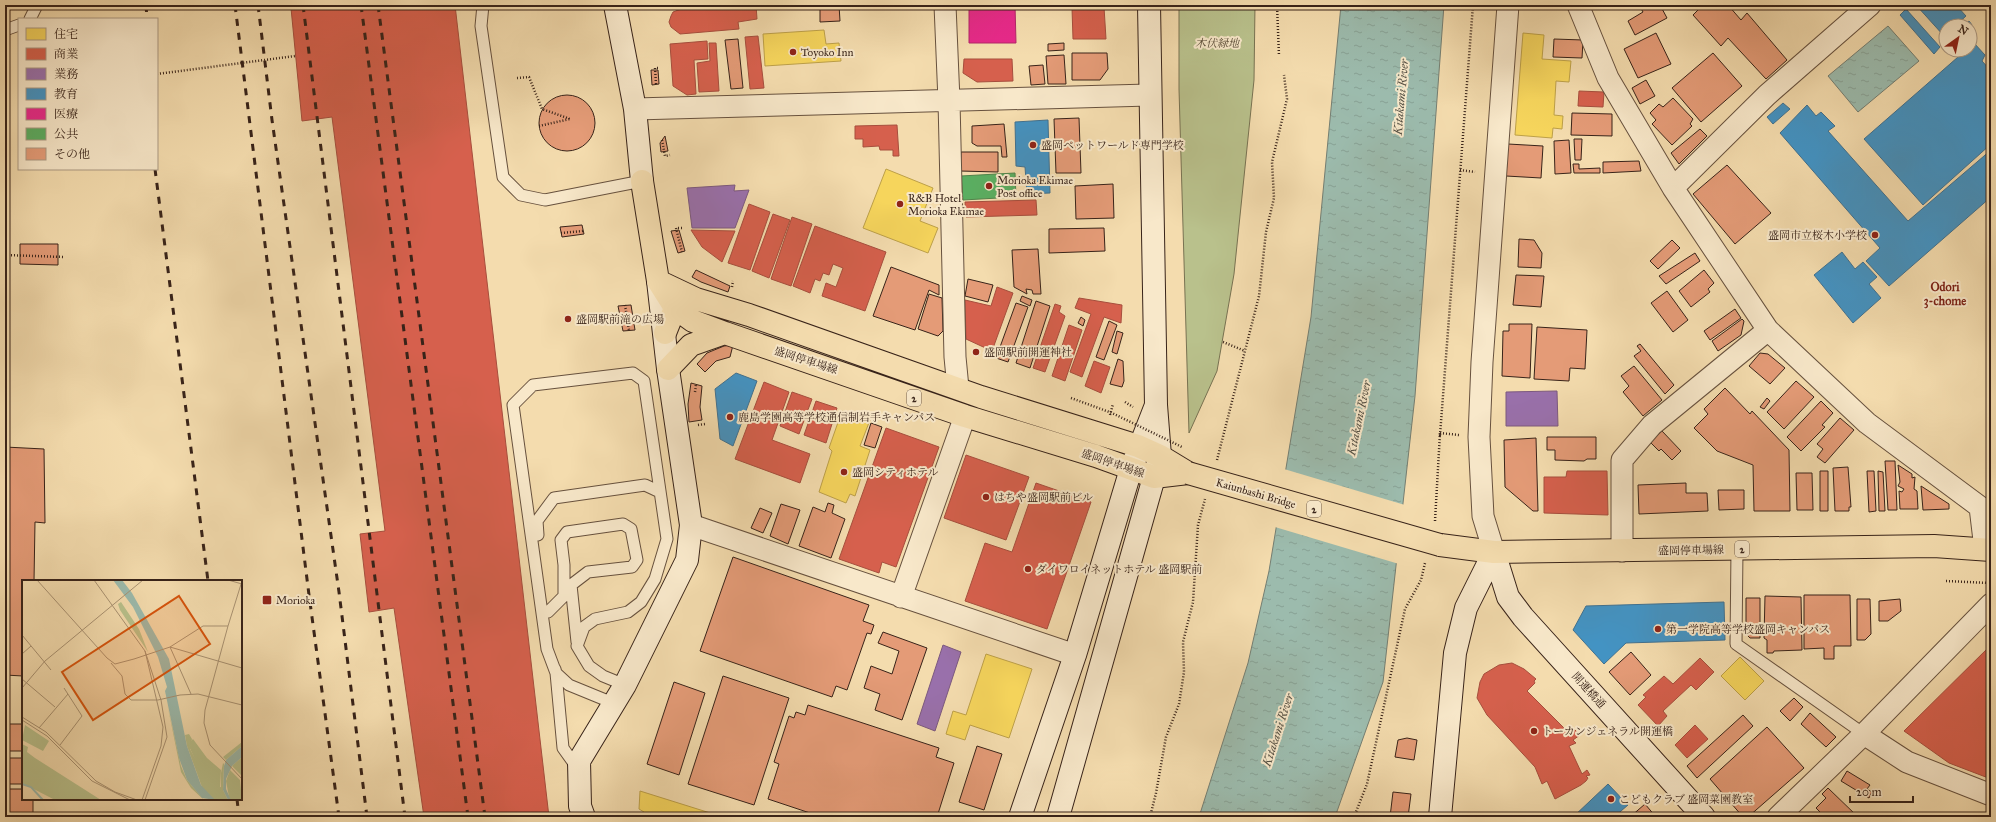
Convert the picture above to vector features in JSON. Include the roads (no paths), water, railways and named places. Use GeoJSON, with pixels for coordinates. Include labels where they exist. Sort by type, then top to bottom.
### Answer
{"type":"FeatureCollection","features":[{"type":"Feature","properties":{"kind":"main road","name":"盛岡停車場線"},"geometry":{"type":"LineString","coordinates":[[642,181],[658,281],[675,308],[693,321],[965,416],[1154,476],[1188,473]]}},
{"type":"Feature","properties":{"kind":"main road","name":"盛岡停車場線"},"geometry":{"type":"LineString","coordinates":[[658,281],[696,299],[749,315],[981,397],[1138,446],[1160,456],[1188,473]]}},
{"type":"Feature","properties":{"kind":"main road"},"geometry":{"type":"LineString","coordinates":[[665,333],[675,308],[696,299]]}},
{"type":"Feature","properties":{"kind":"main road"},"geometry":{"type":"LineString","coordinates":[[668,369],[691,346],[725,333]]}},
{"type":"Feature","properties":{"kind":"main road","name":"Kaiunbashi Bridge"},"geometry":{"type":"LineString","coordinates":[[1188,473],[1433,552]]}},
{"type":"Feature","properties":{"kind":"main road","name":"盛岡停車場線"},"geometry":{"type":"LineString","coordinates":[[1433,552],[1622,551],[1934,546],[1988,550]]}},
{"type":"Feature","properties":{"kind":"street"},"geometry":{"type":"LineString","coordinates":[[945,5],[949,101],[954,357],[958,388]]}},
{"type":"Feature","properties":{"kind":"street"},"geometry":{"type":"LineString","coordinates":[[1058,817],[1160,456],[1156,405],[1148,5]]}},
{"type":"Feature","properties":{"kind":"street"},"geometry":{"type":"LineString","coordinates":[[1440,817],[1456,653],[1466,608],[1494,552],[1483,516],[1479,437],[1482,362],[1508,5]]}},
{"type":"Feature","properties":{"kind":"street"},"geometry":{"type":"LineString","coordinates":[[1578,5],[1608,78],[1673,188],[1768,330],[1867,423],[1980,506],[1988,550]]}},
{"type":"Feature","properties":{"kind":"street"},"geometry":{"type":"LineString","coordinates":[[1673,188],[1767,95],[1870,5]]}},
{"type":"Feature","properties":{"kind":"street"},"geometry":{"type":"LineString","coordinates":[[618,6],[635,109],[642,181]]}},
{"type":"Feature","properties":{"kind":"street"},"geometry":{"type":"LineString","coordinates":[[635,109],[1149,95]]}},
{"type":"Feature","properties":{"kind":"street"},"geometry":{"type":"LineString","coordinates":[[584,817],[580,806],[579,762],[612,704],[625,685],[687,560],[691,526],[668,369],[658,281]]}},
{"type":"Feature","properties":{"kind":"street"},"geometry":{"type":"LineString","coordinates":[[1622,551],[1622,460],[1652,425],[1768,330]]}},
{"type":"Feature","properties":{"kind":"street"},"geometry":{"type":"LineString","coordinates":[[1020,817],[1074,655],[1138,446],[1156,405]]}},
{"type":"Feature","properties":{"kind":"street"},"geometry":{"type":"LineString","coordinates":[[901,597],[965,416]]}},
{"type":"Feature","properties":{"kind":"street"},"geometry":{"type":"LineString","coordinates":[[691,526],[1074,655]]}},
{"type":"Feature","properties":{"kind":"street","name":"開運橋通"},"geometry":{"type":"LineString","coordinates":[[1494,552],[1508,597],[1523,617],[1704,817]]}},
{"type":"Feature","properties":{"kind":"street"},"geometry":{"type":"LineString","coordinates":[[1778,817],[1864,734],[1991,604]]}},
{"type":"Feature","properties":{"kind":"street"},"geometry":{"type":"LineString","coordinates":[[1864,734],[1907,762],[1991,795]]}},
{"type":"Feature","properties":{"kind":"lane"},"geometry":{"type":"LineString","coordinates":[[30,18],[37,5]]}},
{"type":"Feature","properties":{"kind":"lane"},"geometry":{"type":"LineString","coordinates":[[483,5],[481,26],[504,177],[521,196],[545,200],[642,181]]}},
{"type":"Feature","properties":{"kind":"lane"},"geometry":{"type":"LineString","coordinates":[[5,30],[18,26]]}},
{"type":"Feature","properties":{"kind":"lane"},"geometry":{"type":"LineString","coordinates":[[577,646],[584,627],[595,619],[628,612],[641,602],[655,579],[667,539],[644,381],[633,373],[533,385],[513,405],[547,649],[556,673],[569,685],[612,704]]}},
{"type":"Feature","properties":{"kind":"lane"},"geometry":{"type":"LineString","coordinates":[[579,772],[563,748],[556,673],[537,521],[554,498],[645,485],[660,492]]}},
{"type":"Feature","properties":{"kind":"lane"},"geometry":{"type":"LineString","coordinates":[[548,612],[564,596],[564,564],[561,540],[567,532],[623,524],[631,529],[637,560],[632,567],[588,572],[572,585],[577,646],[589,666],[603,676],[625,685]]}},
{"type":"Feature","properties":{"kind":"lane"},"geometry":{"type":"LineString","coordinates":[[1738,549],[1736,644],[1864,734]]}},
{"type":"Feature","properties":{"kind":"water","name":"Kitakami River"},"geometry":{"type":"Polygon","coordinates":[[[1341,5],[1444,5],[1415,396],[1383,682],[1335,817],[1199,817],[1248,663],[1269,571],[1311,317],[1341,5]]]}},
{"type":"Feature","properties":{"kind":"water"},"geometry":{"type":"Polygon","coordinates":[[[1888,26],[1919,61],[1858,112],[1828,76],[1888,26]]]}},
{"type":"Feature","properties":{"kind":"railway"},"geometry":{"type":"LineString","coordinates":[[146,5],[147,18]]}},
{"type":"Feature","properties":{"kind":"railway"},"geometry":{"type":"LineString","coordinates":[[235,5],[309,595],[339,817]]}},
{"type":"Feature","properties":{"kind":"railway"},"geometry":{"type":"LineString","coordinates":[[258,5],[272,120],[339,592],[367,817]]}},
{"type":"Feature","properties":{"kind":"railway"},"geometry":{"type":"LineString","coordinates":[[303,5],[405,817]]}},
{"type":"Feature","properties":{"kind":"railway"},"geometry":{"type":"LineString","coordinates":[[361,5],[468,817]]}},
{"type":"Feature","properties":{"kind":"railway"},"geometry":{"type":"LineString","coordinates":[[378,5],[485,817]]}},
{"type":"Feature","properties":{"kind":"railway"},"geometry":{"type":"LineString","coordinates":[[155,170],[208,580]]}},
{"type":"Feature","properties":{"kind":"railway"},"geometry":{"type":"LineString","coordinates":[[237,800],[239,817]]}},
{"type":"Feature","properties":{"kind":"place","name":"Toyoko Inn"},"geometry":{"type":"Point","coordinates":[793,52]}},
{"type":"Feature","properties":{"kind":"place","name":"盛岡ペットワールド専門学校"},"geometry":{"type":"Point","coordinates":[1033,145]}},
{"type":"Feature","properties":{"kind":"place","name":"Morioka Ekimae Post office"},"geometry":{"type":"Point","coordinates":[989,186]}},
{"type":"Feature","properties":{"kind":"place","name":"R&B Hotel Morioka Ekimae"},"geometry":{"type":"Point","coordinates":[900,204]}},
{"type":"Feature","properties":{"kind":"place","name":"盛岡市立桜木小学校"},"geometry":{"type":"Point","coordinates":[1875,235]}},
{"type":"Feature","properties":{"kind":"place","name":"盛岡駅前滝の広場"},"geometry":{"type":"Point","coordinates":[568,319]}},
{"type":"Feature","properties":{"kind":"place","name":"盛岡駅前開運神社"},"geometry":{"type":"Point","coordinates":[976,352]}},
{"type":"Feature","properties":{"kind":"place","name":"鹿島学園高等学校通信制岩手キャンパス"},"geometry":{"type":"Point","coordinates":[730,417]}},
{"type":"Feature","properties":{"kind":"place","name":"盛岡シティホテル"},"geometry":{"type":"Point","coordinates":[844,472]}},
{"type":"Feature","properties":{"kind":"place","name":"はちや盛岡駅前ビル"},"geometry":{"type":"Point","coordinates":[986,497]}},
{"type":"Feature","properties":{"kind":"place","name":"ダイワロイネットホテル 盛岡駅前"},"geometry":{"type":"Point","coordinates":[1028,569]}},
{"type":"Feature","properties":{"kind":"place","name":"Morioka"},"geometry":{"type":"Point","coordinates":[267,600]}},
{"type":"Feature","properties":{"kind":"place","name":"第一学院高等学校盛岡キャンパス"},"geometry":{"type":"Point","coordinates":[1658,629]}},
{"type":"Feature","properties":{"kind":"place","name":"トーカンジェネラル開運橋"},"geometry":{"type":"Point","coordinates":[1534,731]}},
{"type":"Feature","properties":{"kind":"place","name":"こどもクラブ 盛岡菜園教室"},"geometry":{"type":"Point","coordinates":[1611,799]}},
{"type":"Feature","properties":{"kind":"district","name":"Odori 3-chome"},"geometry":{"type":"Point","coordinates":[1945,294]}},
{"type":"Feature","properties":{"kind":"park label","name":"木伏緑地"},"geometry":{"type":"Point","coordinates":[1217,43]}}]}
